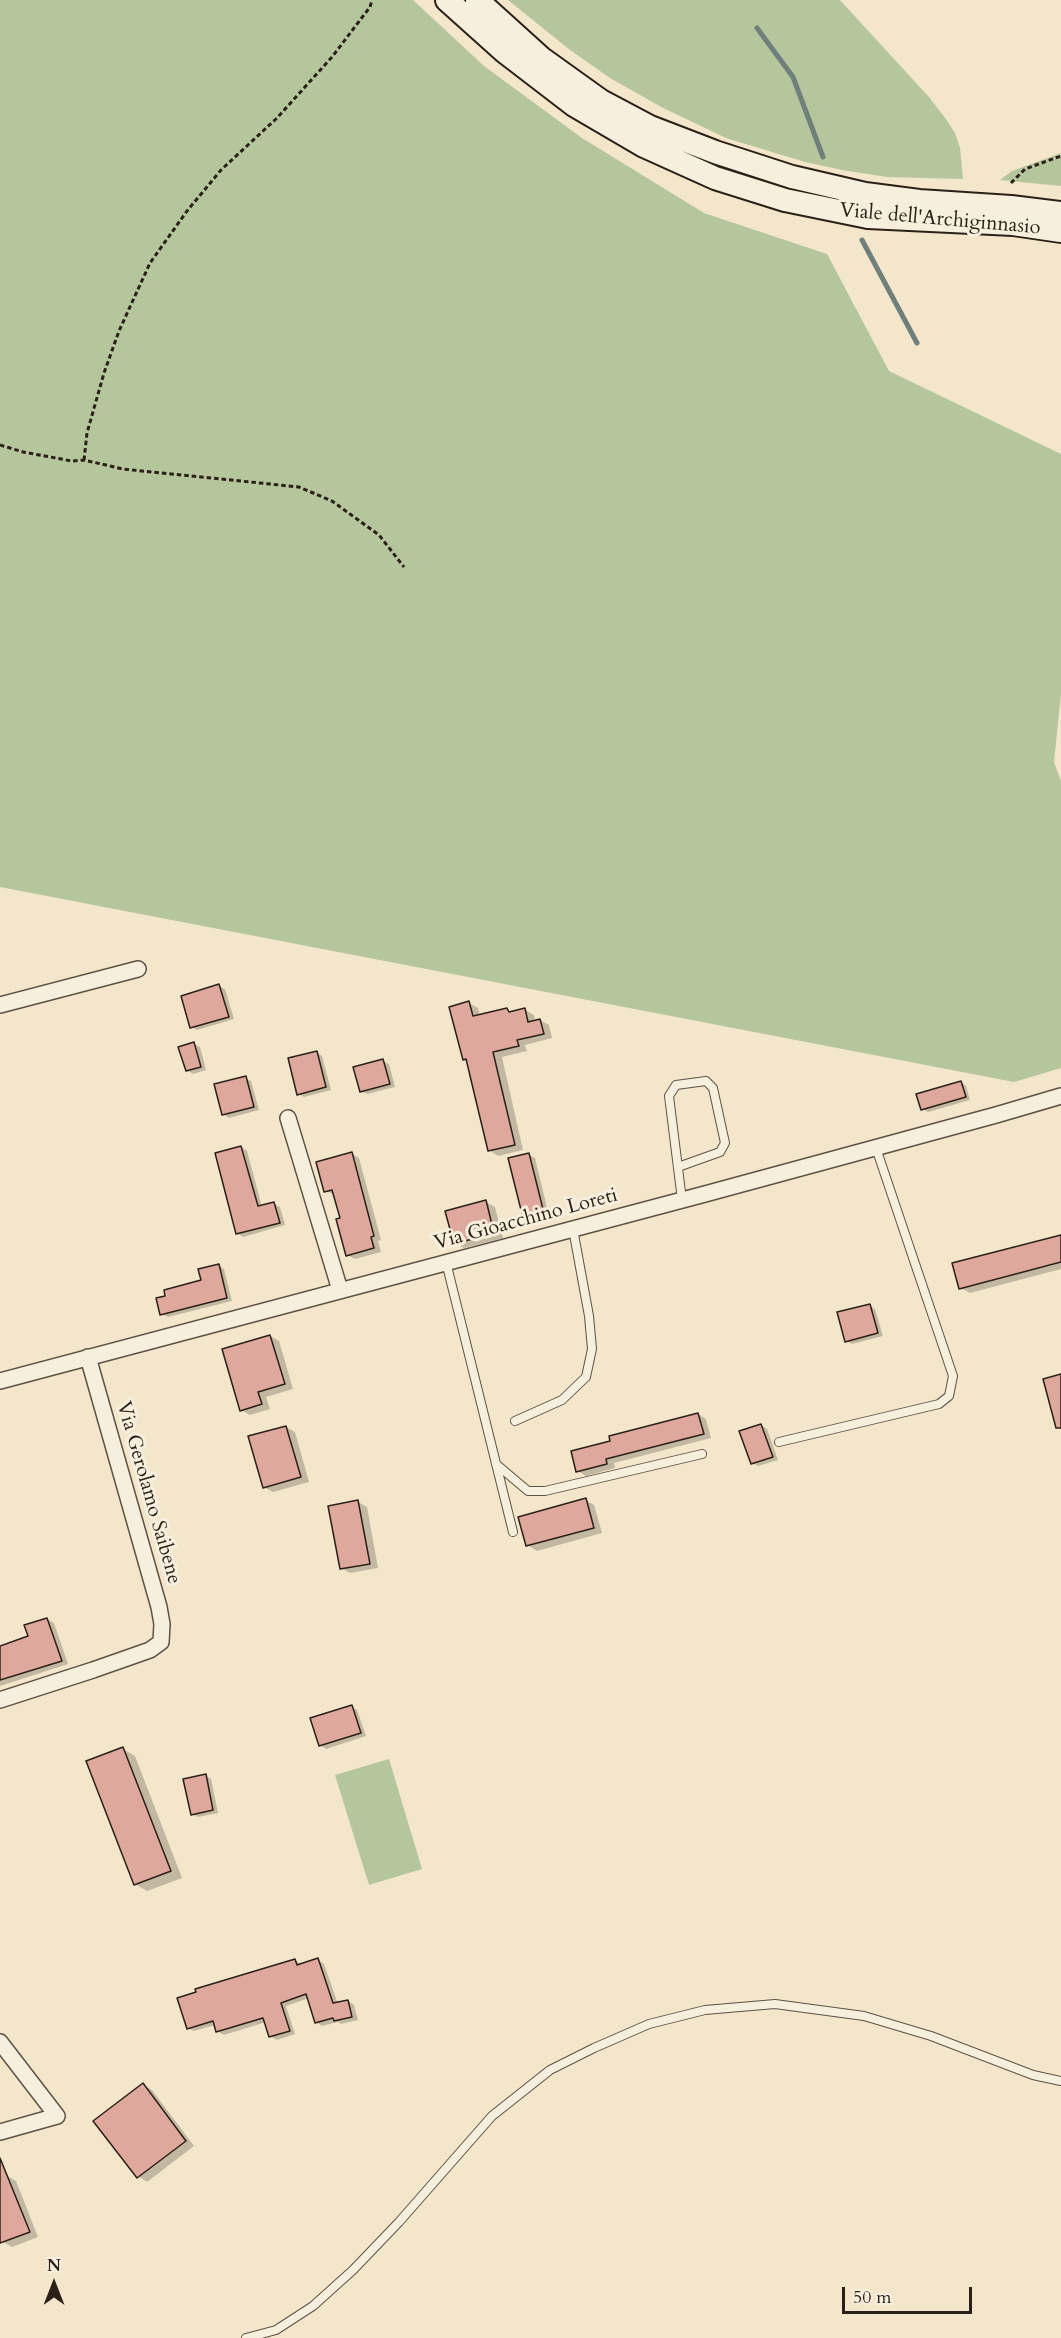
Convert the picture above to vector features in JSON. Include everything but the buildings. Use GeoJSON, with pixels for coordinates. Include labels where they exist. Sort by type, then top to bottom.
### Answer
{"type":"FeatureCollection","features":[{"type":"Feature","properties":{"kind":"street","name":"Viale dell'Archiginnasio"},"geometry":{"type":"LineString","coordinates":[[447,0],[505,52],[574,105],[644,146],[715,178],[785,200],[868,217],[1013,224],[1061,231]]}},
{"type":"Feature","properties":{"kind":"street","name":"Viale dell'Archiginnasio"},"geometry":{"type":"LineString","coordinates":[[477,0],[542,58],[586,92],[638,122],[683,140],[770,170],[853,191],[910,200],[1061,213]]}},
{"type":"Feature","properties":{"kind":"street"},"geometry":{"type":"LineString","coordinates":[[0,1005],[138,969]]}},
{"type":"Feature","properties":{"kind":"street","name":"Via Gioacchino Loreti"},"geometry":{"type":"LineString","coordinates":[[0,1381],[876,1148],[1061,1096]]}},
{"type":"Feature","properties":{"kind":"street"},"geometry":{"type":"LineString","coordinates":[[288,1118],[340,1290]]}},
{"type":"Feature","properties":{"kind":"street","name":"Via Gerolamo Saibene"},"geometry":{"type":"LineString","coordinates":[[0,1700],[112,1664],[150,1650],[161,1642],[162,1624],[159,1607],[88,1357]]}},
{"type":"Feature","properties":{"kind":"street"},"geometry":{"type":"LineString","coordinates":[[0,2042],[57,2116],[0,2132]]}},
{"type":"Feature","properties":{"kind":"lane"},"geometry":{"type":"LineString","coordinates":[[678,1167],[720,1152],[725,1143],[713,1088],[706,1081],[676,1085],[669,1096],[682,1200]]}},
{"type":"Feature","properties":{"kind":"lane"},"geometry":{"type":"LineString","coordinates":[[779,1442],[939,1404],[949,1396],[953,1376],[876,1148]]}},
{"type":"Feature","properties":{"kind":"lane"},"geometry":{"type":"LineString","coordinates":[[515,1421],[562,1400],[586,1377],[592,1348],[589,1316],[573,1229]]}},
{"type":"Feature","properties":{"kind":"lane"},"geometry":{"type":"LineString","coordinates":[[446,1262],[513,1532]]}},
{"type":"Feature","properties":{"kind":"lane"},"geometry":{"type":"LineString","coordinates":[[496,1464],[528,1491],[545,1491],[702,1455]]}},
{"type":"Feature","properties":{"kind":"lane"},"geometry":{"type":"LineString","coordinates":[[246,2338],[276,2330],[313,2306],[353,2270],[399,2222],[492,2116],[550,2070],[649,2024],[705,2010],[775,2004],[864,2016],[931,2036],[1033,2075],[1061,2081]]}},
{"type":"Feature","properties":{"kind":"path"},"geometry":{"type":"LineString","coordinates":[[84,460],[87,433],[104,373],[119,331],[150,263],[187,210],[221,170],[277,118],[332,57],[370,7],[372,0]]}},
{"type":"Feature","properties":{"kind":"path"},"geometry":{"type":"LineString","coordinates":[[1011,183],[1025,169],[1061,156]]}},
{"type":"Feature","properties":{"kind":"path"},"geometry":{"type":"LineString","coordinates":[[0,445],[23,452],[72,461],[84,460],[123,469],[299,487],[332,501],[379,535],[404,567]]}},
{"type":"Feature","properties":{"kind":"green space"},"geometry":{"type":"Polygon","coordinates":[[[0,0],[413,0],[484,66],[582,138],[704,213],[827,254],[889,371],[1061,454],[1061,694],[1054,762],[1061,781],[1061,1068],[1014,1082],[0,887],[0,0]]]}},
{"type":"Feature","properties":{"kind":"green space"},"geometry":{"type":"Polygon","coordinates":[[[508,0],[840,0],[928,96],[946,119],[955,133],[960,148],[963,179],[887,177],[842,170],[805,162],[726,138],[663,108],[610,78],[570,50],[508,0]]]}},
{"type":"Feature","properties":{"kind":"green space"},"geometry":{"type":"Polygon","coordinates":[[[1061,153],[1061,186],[1000,180],[1012,171],[1061,153]]]}},
{"type":"Feature","properties":{"kind":"green space"},"geometry":{"type":"Polygon","coordinates":[[[389,1759],[422,1869],[369,1885],[335,1775],[389,1759]]]}},
{"type":"Feature","properties":{"kind":"waterway"},"geometry":{"type":"LineString","coordinates":[[757,28],[793,77],[823,157]]}},
{"type":"Feature","properties":{"kind":"waterway"},"geometry":{"type":"LineString","coordinates":[[862,240],[917,343]]}}]}
